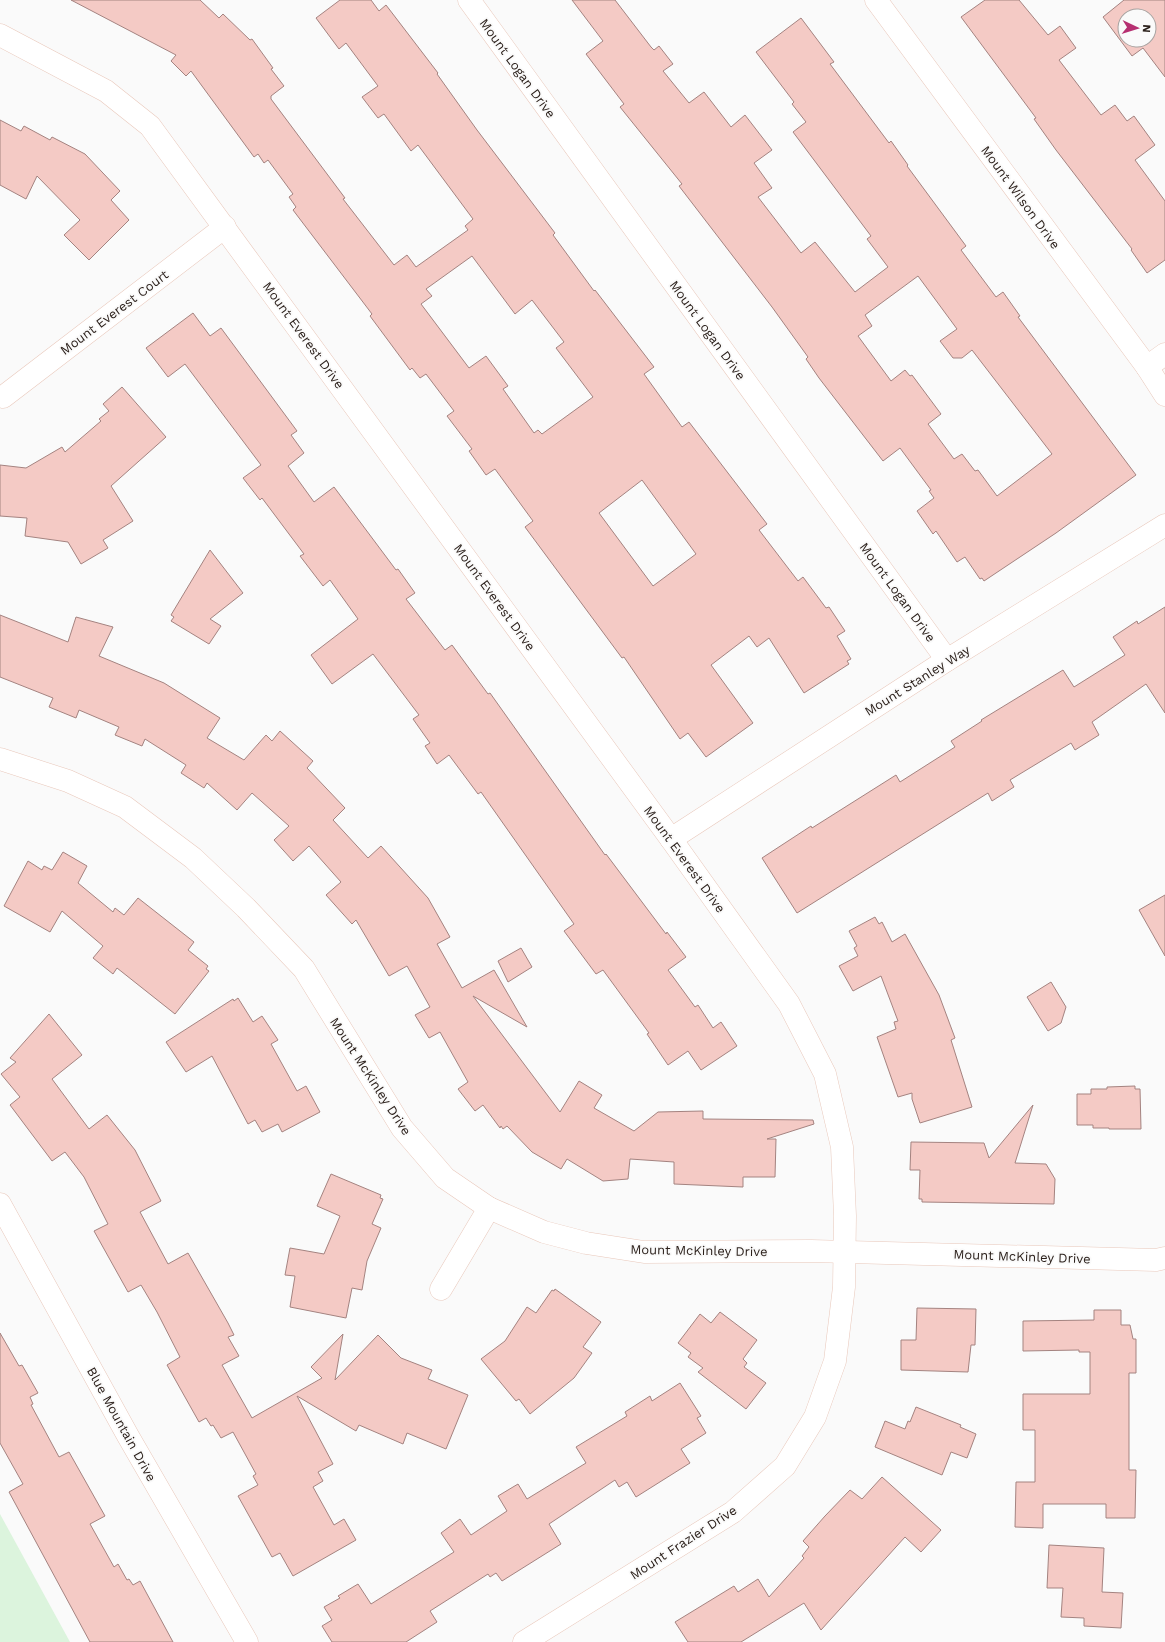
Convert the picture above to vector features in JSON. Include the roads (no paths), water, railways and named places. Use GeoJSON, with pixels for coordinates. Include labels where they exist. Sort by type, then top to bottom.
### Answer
{"type":"FeatureCollection","features":[{"type":"Feature","properties":{"kind":"street","name":"Mount Logan Drive"},"geometry":{"type":"LineString","coordinates":[[469,0],[947,660]]}},
{"type":"Feature","properties":{"kind":"street","name":"Mount Wilson Drive"},"geometry":{"type":"LineString","coordinates":[[876,0],[1147,367],[1165,395]]}},
{"type":"Feature","properties":{"kind":"street","name":"Mount Everest Drive"},"geometry":{"type":"LineString","coordinates":[[0,35],[106,91],[150,126],[671,838],[789,1004],[825,1074],[842,1147],[844,1252]]}},
{"type":"Feature","properties":{"kind":"street","name":"Mount Everest Court"},"geometry":{"type":"LineString","coordinates":[[3,397],[225,227]]}},
{"type":"Feature","properties":{"kind":"street"},"geometry":{"type":"LineString","coordinates":[[1147,367],[1165,354]]}},
{"type":"Feature","properties":{"kind":"street","name":"Mount Stanley Way"},"geometry":{"type":"LineString","coordinates":[[671,838],[947,660],[1165,525]]}},
{"type":"Feature","properties":{"kind":"street","name":"Mount McKinley Drive"},"geometry":{"type":"LineString","coordinates":[[0,759],[68,781],[125,807],[193,858],[246,908],[304,969],[402,1128],[445,1178],[489,1208],[544,1232],[586,1243],[644,1252],[844,1252],[1165,1258]]}},
{"type":"Feature","properties":{"kind":"street","name":"Blue Mountain Drive"},"geometry":{"type":"LineString","coordinates":[[0,1204],[128,1436],[247,1642]]}},
{"type":"Feature","properties":{"kind":"street"},"geometry":{"type":"LineString","coordinates":[[441,1289],[489,1208]]}},
{"type":"Feature","properties":{"kind":"street","name":"Mount Frazier Drive"},"geometry":{"type":"LineString","coordinates":[[524,1642],[733,1512],[785,1466],[815,1417],[835,1361],[844,1287],[844,1252]]}}]}
